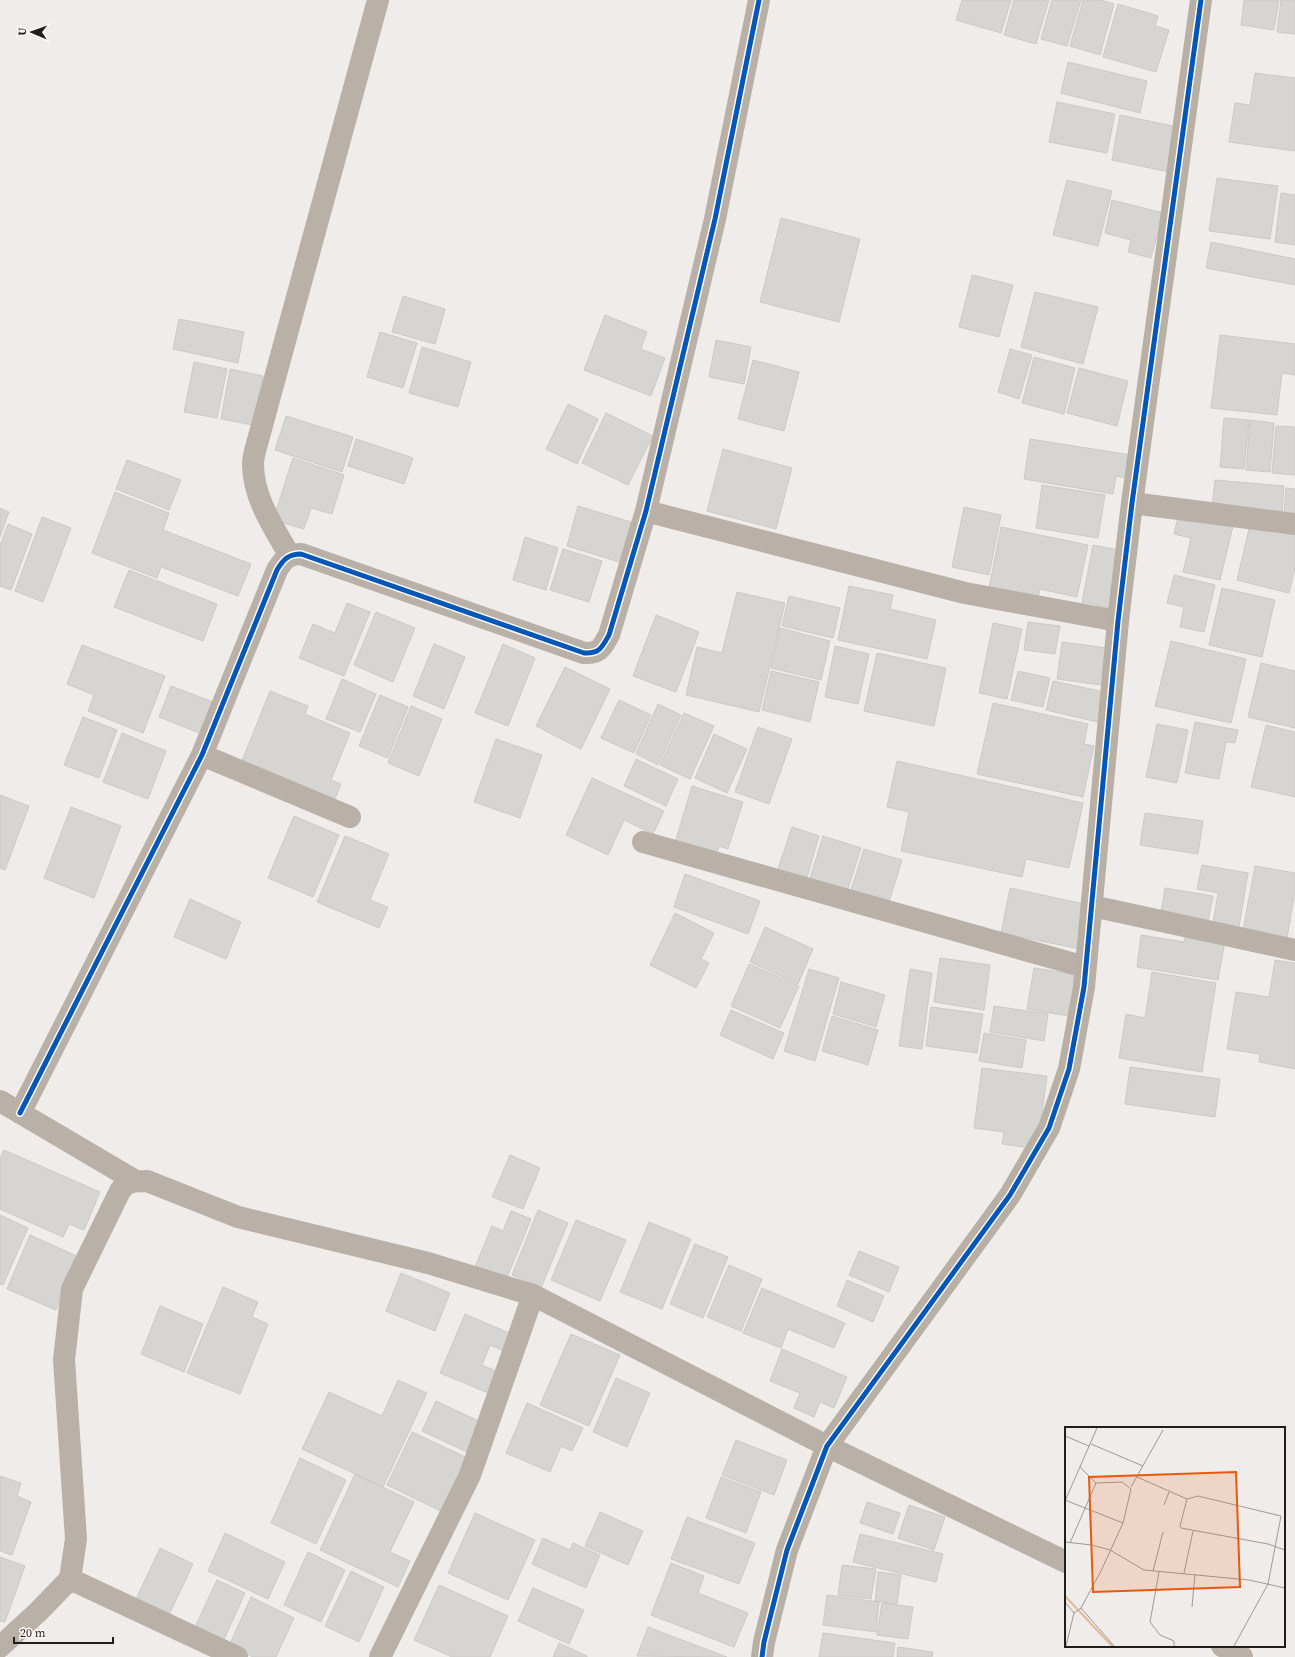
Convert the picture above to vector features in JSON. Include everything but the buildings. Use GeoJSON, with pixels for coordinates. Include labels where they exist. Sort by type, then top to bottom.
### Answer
{"type":"FeatureCollection","features":[{"type":"Feature","properties":{"kind":"street"},"geometry":{"type":"LineString","coordinates":[[290,556],[262,505],[255,480],[253,463],[378,0]]}},
{"type":"Feature","properties":{"kind":"street"},"geometry":{"type":"LineString","coordinates":[[20,1113],[202,755],[277,570],[283,560],[294,554],[301,554],[584,653],[591,654],[600,650],[610,634],[646,511],[715,219],[759,0]]}},
{"type":"Feature","properties":{"kind":"street"},"geometry":{"type":"LineString","coordinates":[[762,1657],[764,1642],[787,1550],[827,1446],[1010,1195],[1049,1128],[1069,1070],[1084,987],[1118,621],[1132,503],[1201,0]]}},
{"type":"Feature","properties":{"kind":"street"},"geometry":{"type":"LineString","coordinates":[[1132,503],[1295,524]]}},
{"type":"Feature","properties":{"kind":"street"},"geometry":{"type":"LineString","coordinates":[[646,511],[965,593],[1118,621]]}},
{"type":"Feature","properties":{"kind":"street"},"geometry":{"type":"LineString","coordinates":[[202,755],[350,817]]}},
{"type":"Feature","properties":{"kind":"street"},"geometry":{"type":"LineString","coordinates":[[643,842],[1085,967]]}},
{"type":"Feature","properties":{"kind":"street"},"geometry":{"type":"LineString","coordinates":[[1092,906],[1295,950]]}},
{"type":"Feature","properties":{"kind":"street"},"geometry":{"type":"LineString","coordinates":[[0,1101],[134,1180],[147,1181],[238,1217],[428,1263],[533,1295],[827,1446],[1065,1562]]}},
{"type":"Feature","properties":{"kind":"street"},"geometry":{"type":"LineString","coordinates":[[0,1647],[38,1612],[70,1579],[76,1539],[64,1360],[72,1289],[123,1186],[134,1180]]}},
{"type":"Feature","properties":{"kind":"street"},"geometry":{"type":"LineString","coordinates":[[380,1657],[470,1475],[533,1295]]}},
{"type":"Feature","properties":{"kind":"street"},"geometry":{"type":"LineString","coordinates":[[70,1579],[237,1657]]}},
{"type":"Feature","properties":{"kind":"street"},"geometry":{"type":"LineString","coordinates":[[1224,1647],[1242,1657]]}},
{"type":"Feature","properties":{"kind":"cycle path"},"geometry":{"type":"LineString","coordinates":[[20,1113],[202,755],[277,570],[286,558],[296,554],[301,554],[584,653],[597,651],[604,643],[609,635],[646,511],[715,219],[759,0]]}},
{"type":"Feature","properties":{"kind":"cycle path"},"geometry":{"type":"LineString","coordinates":[[762,1657],[764,1642],[787,1550],[827,1446],[1010,1195],[1049,1128],[1069,1069],[1084,987],[1118,621],[1132,503],[1201,0]]}}]}
